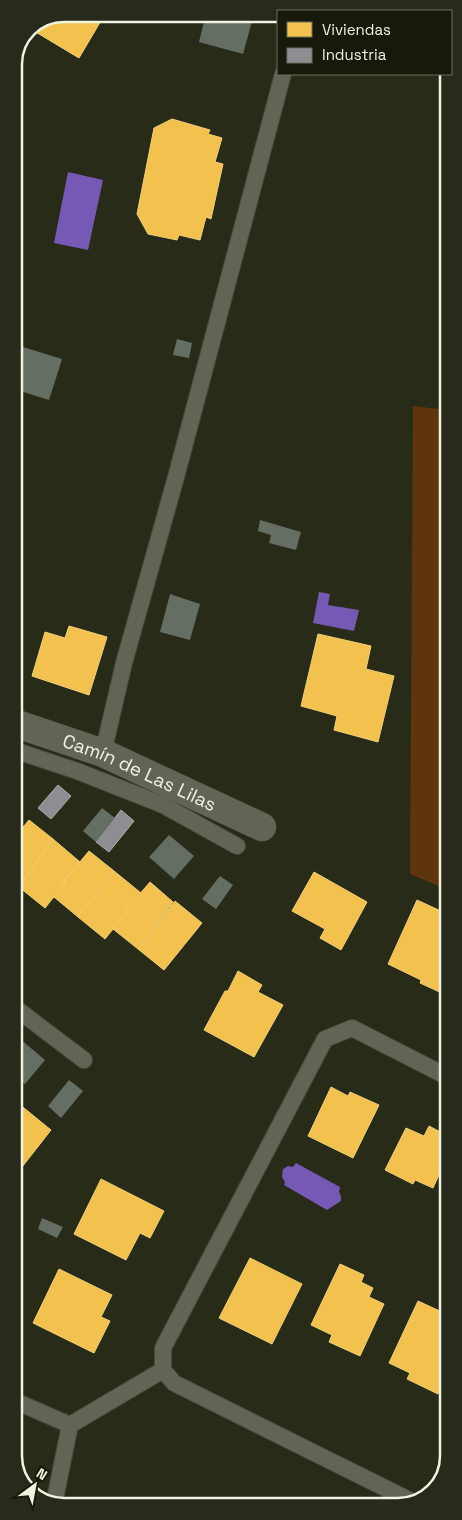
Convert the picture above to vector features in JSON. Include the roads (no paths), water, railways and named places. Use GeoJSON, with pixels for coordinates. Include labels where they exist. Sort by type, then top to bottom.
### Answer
{"type":"FeatureCollection","features":[{"type":"Feature","properties":{"kind":"street","name":"Camín de Las Lilas"},"geometry":{"type":"LineString","coordinates":[[22,726],[103,753],[262,827]]}},
{"type":"Feature","properties":{"kind":"lane"},"geometry":{"type":"LineString","coordinates":[[103,753],[124,663],[176,477],[283,75]]}},
{"type":"Feature","properties":{"kind":"lane"},"geometry":{"type":"LineString","coordinates":[[22,753],[77,771],[163,805],[237,846]]}},
{"type":"Feature","properties":{"kind":"lane"},"geometry":{"type":"LineString","coordinates":[[22,1013],[84,1060]]}},
{"type":"Feature","properties":{"kind":"lane"},"geometry":{"type":"LineString","coordinates":[[404,1497],[174,1383],[163,1370],[163,1348],[325,1039],[352,1028],[440,1073]]}},
{"type":"Feature","properties":{"kind":"lane"},"geometry":{"type":"LineString","coordinates":[[56,1496],[70,1425],[163,1370]]}},
{"type":"Feature","properties":{"kind":"lane"},"geometry":{"type":"LineString","coordinates":[[22,1404],[70,1425]]}}]}
